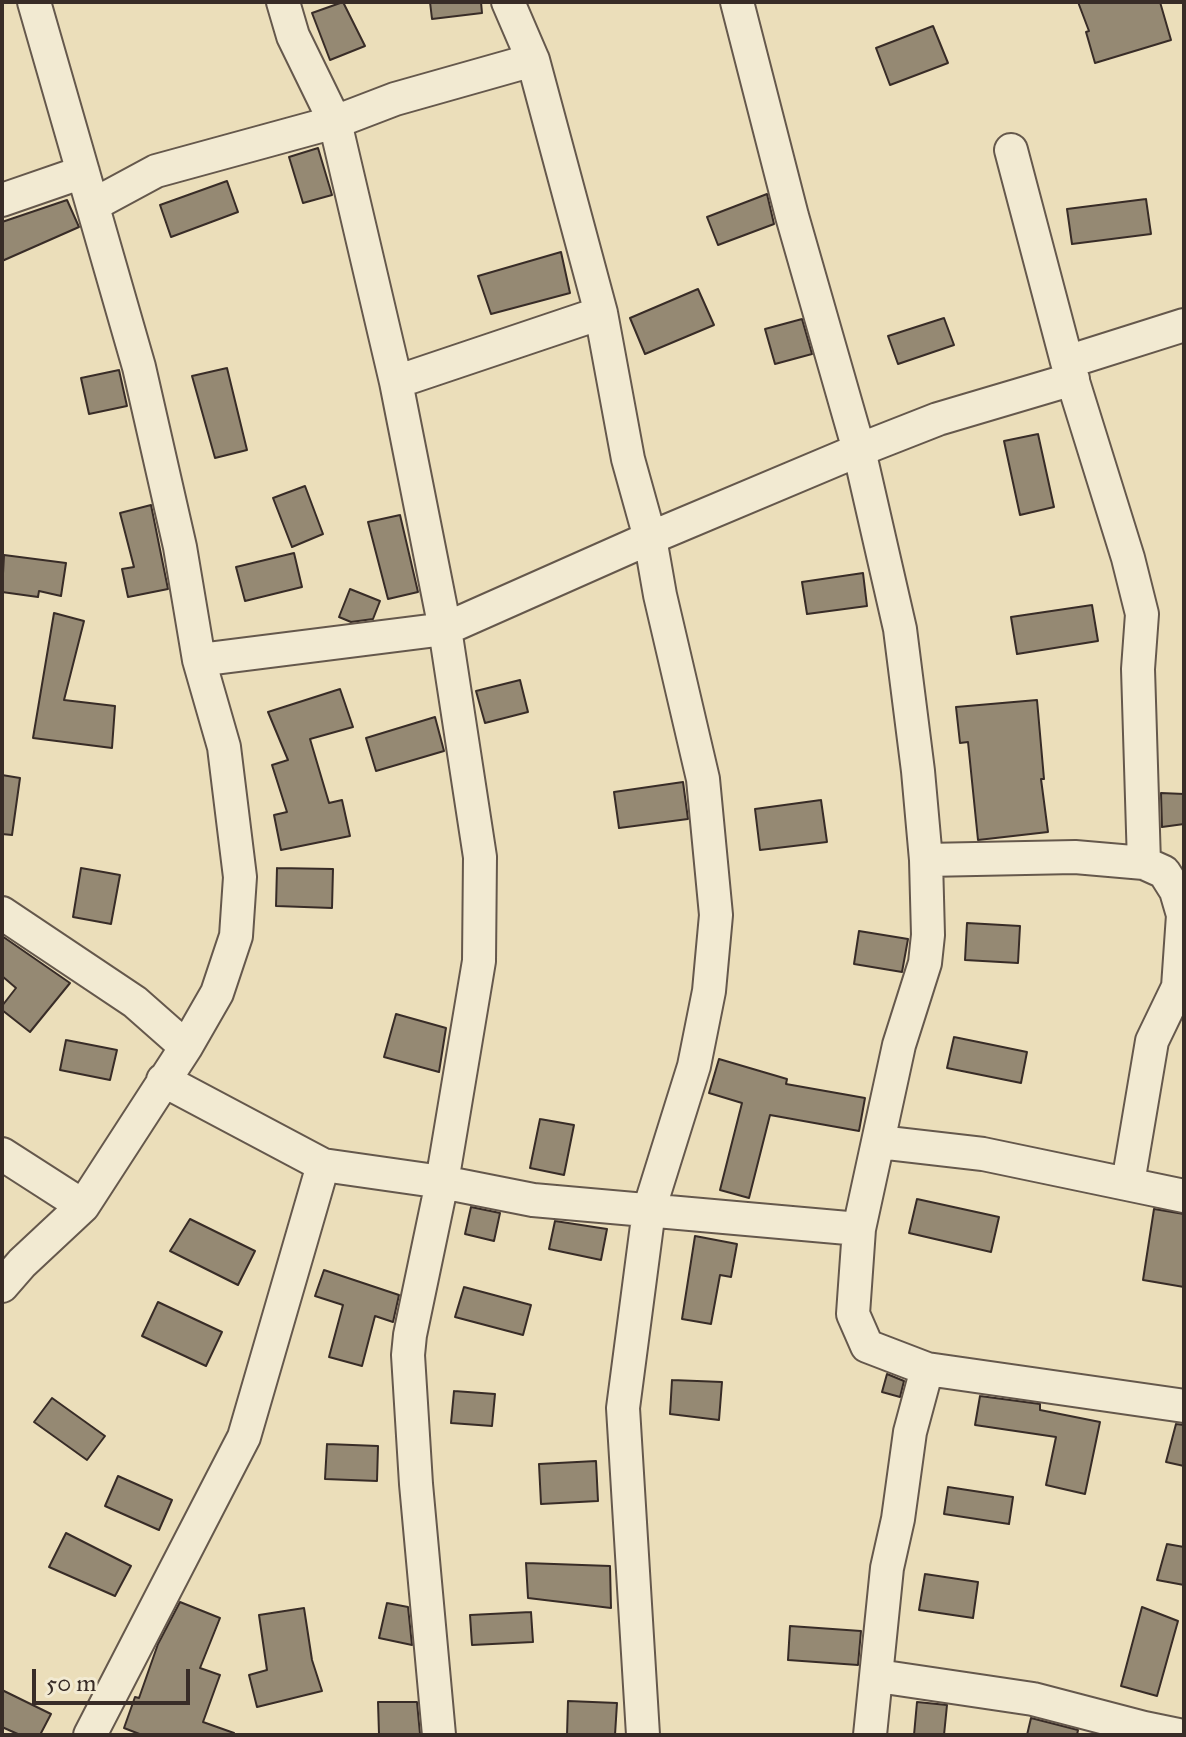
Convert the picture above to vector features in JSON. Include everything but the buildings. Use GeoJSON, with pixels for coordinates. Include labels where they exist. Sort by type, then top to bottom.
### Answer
{"type":"FeatureCollection","features":[{"type":"Feature","properties":{"kind":"street"},"geometry":{"type":"LineString","coordinates":[[2,1286],[83,1206],[186,1047],[217,993],[236,936],[240,877],[224,747],[199,660],[180,547],[139,367],[34,2]]}},
{"type":"Feature","properties":{"kind":"street"},"geometry":{"type":"LineString","coordinates":[[283,2],[293,36],[335,122],[396,382],[445,629],[480,857],[479,961],[442,1182],[408,1355],[416,1484],[439,1735]]}},
{"type":"Feature","properties":{"kind":"street"},"geometry":{"type":"LineString","coordinates":[[508,2],[533,60],[601,313],[628,459],[650,538],[660,595],[703,779],[716,915],[709,991],[694,1066],[649,1210],[623,1408],[643,1735]]}},
{"type":"Feature","properties":{"kind":"street"},"geometry":{"type":"LineString","coordinates":[[737,2],[792,216],[859,450],[900,629],[926,860],[928,935],[925,963],[899,1045],[859,1229],[853,1314],[867,1346],[927,1369],[1184,1406]]}},
{"type":"Feature","properties":{"kind":"street"},"geometry":{"type":"LineString","coordinates":[[93,205],[156,171],[335,122],[395,99],[533,60]]}},
{"type":"Feature","properties":{"kind":"street"},"geometry":{"type":"LineString","coordinates":[[1011,150],[1070,370],[1128,558],[1142,614],[1138,669],[1144,863]]}},
{"type":"Feature","properties":{"kind":"street"},"geometry":{"type":"LineString","coordinates":[[2,200],[83,172]]}},
{"type":"Feature","properties":{"kind":"street"},"geometry":{"type":"LineString","coordinates":[[396,382],[601,313]]}},
{"type":"Feature","properties":{"kind":"street"},"geometry":{"type":"LineString","coordinates":[[199,660],[445,629],[859,450],[1184,325]]}},
{"type":"Feature","properties":{"kind":"street"},"geometry":{"type":"LineString","coordinates":[[926,860],[1075,857],[1144,863],[1164,872],[1176,891],[1183,915],[1178,987],[1152,1041],[1128,1183]]}},
{"type":"Feature","properties":{"kind":"street"},"geometry":{"type":"LineString","coordinates":[[2,913],[135,1002],[186,1047]]}},
{"type":"Feature","properties":{"kind":"street"},"geometry":{"type":"LineString","coordinates":[[163,1080],[323,1165],[442,1182],[533,1200],[859,1229]]}},
{"type":"Feature","properties":{"kind":"street"},"geometry":{"type":"LineString","coordinates":[[879,1142],[983,1154],[1184,1196]]}},
{"type":"Feature","properties":{"kind":"street"},"geometry":{"type":"LineString","coordinates":[[2,1154],[83,1206]]}},
{"type":"Feature","properties":{"kind":"street"},"geometry":{"type":"LineString","coordinates":[[90,1735],[244,1437],[323,1165]]}},
{"type":"Feature","properties":{"kind":"street"},"geometry":{"type":"LineString","coordinates":[[870,1735],[887,1568],[898,1519],[910,1432],[927,1369]]}},
{"type":"Feature","properties":{"kind":"street"},"geometry":{"type":"LineString","coordinates":[[878,1676],[1033,1699],[1140,1732],[1178,1735]]}}]}
